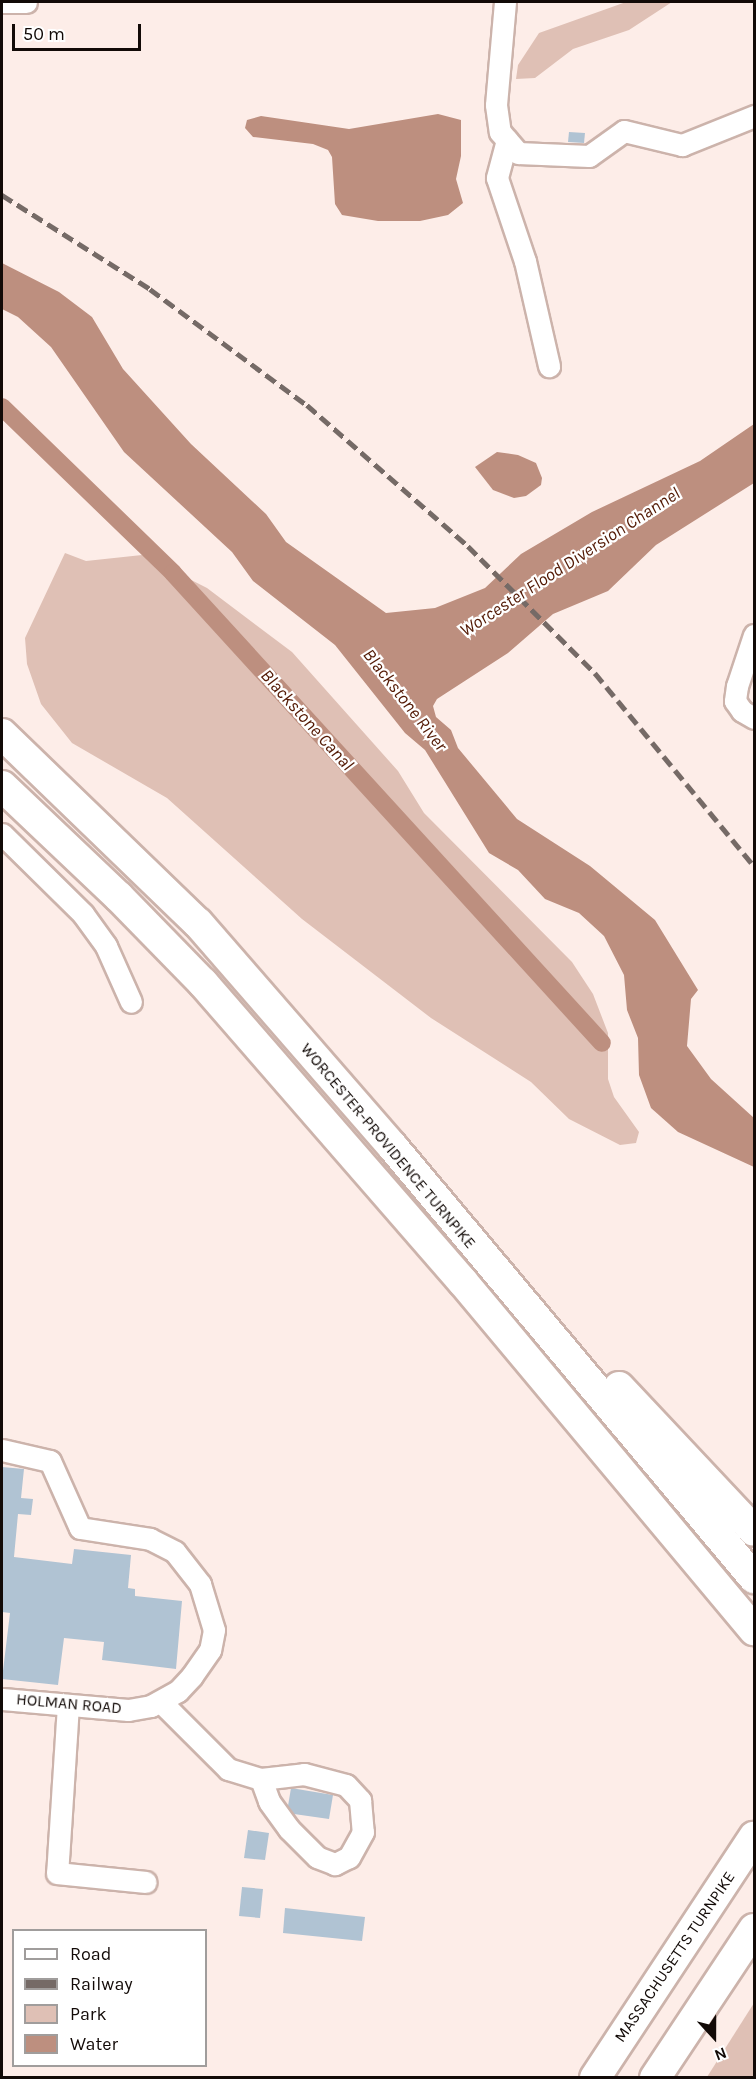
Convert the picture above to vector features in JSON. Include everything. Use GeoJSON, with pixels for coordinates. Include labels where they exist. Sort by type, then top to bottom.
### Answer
{"type":"FeatureCollection","features":[{"type":"Feature","properties":{"kind":"highway","name":"WORCESTER-PROVIDENCE TURNPIKE"},"geometry":{"type":"LineString","coordinates":[[2,734],[198,923],[392,1146],[754,1578]]}},
{"type":"Feature","properties":{"kind":"highway","name":"WORCESTER-PROVIDENCE TURNPIKE"},"geometry":{"type":"LineString","coordinates":[[2,786],[119,897],[203,983],[463,1282],[754,1630]]}},
{"type":"Feature","properties":{"kind":"highway"},"geometry":{"type":"LineString","coordinates":[[392,1146],[459,1205],[646,1418],[754,1531]]}},
{"type":"Feature","properties":{"kind":"highway","name":"MASSACHUSETTS TURNPIKE"},"geometry":{"type":"LineString","coordinates":[[595,2078],[754,1837]]}},
{"type":"Feature","properties":{"kind":"highway"},"geometry":{"type":"LineString","coordinates":[[655,2078],[754,1929]]}},
{"type":"Feature","properties":{"kind":"street"},"geometry":{"type":"LineString","coordinates":[[2,2],[26,2]]}},
{"type":"Feature","properties":{"kind":"street"},"geometry":{"type":"LineString","coordinates":[[505,2],[496,105],[500,132],[518,153],[589,156],[624,131],[682,145],[754,116]]}},
{"type":"Feature","properties":{"kind":"street"},"geometry":{"type":"LineString","coordinates":[[507,141],[496,178],[525,261],[549,366]]}},
{"type":"Feature","properties":{"kind":"street"},"geometry":{"type":"LineString","coordinates":[[754,635],[735,701],[742,711],[754,718]]}},
{"type":"Feature","properties":{"kind":"street"},"geometry":{"type":"LineString","coordinates":[[2,834],[82,914],[106,946],[131,1002]]}},
{"type":"Feature","properties":{"kind":"street","name":"HOLMAN ROAD"},"geometry":{"type":"LineString","coordinates":[[2,1450],[50,1461],[80,1528],[158,1542],[182,1558],[195,1575],[210,1610],[214,1641],[192,1676],[161,1702],[128,1710],[2,1699]]}},
{"type":"Feature","properties":{"kind":"street"},"geometry":{"type":"LineString","coordinates":[[161,1702],[228,1769],[261,1779],[304,1774],[346,1785],[360,1800],[363,1832],[349,1857],[335,1864],[317,1857],[289,1829],[269,1801],[261,1779]]}},
{"type":"Feature","properties":{"kind":"street"},"geometry":{"type":"LineString","coordinates":[[68,1705],[57,1873],[146,1882]]}},
{"type":"Feature","properties":{"kind":"green space"},"geometry":{"type":"Polygon","coordinates":[[[626,2],[672,2],[629,30],[573,49],[535,78],[516,79],[518,65],[539,33],[626,2]]]}},
{"type":"Feature","properties":{"kind":"green space"},"geometry":{"type":"Polygon","coordinates":[[[65,553],[86,561],[142,555],[207,588],[292,652],[398,771],[424,813],[572,962],[593,994],[608,1033],[608,1079],[614,1097],[639,1132],[636,1143],[620,1145],[569,1119],[531,1082],[431,1018],[302,919],[167,798],[72,743],[41,704],[27,664],[25,638],[65,553]]]}},
{"type":"Feature","properties":{"kind":"green space"},"geometry":{"type":"Polygon","coordinates":[[[754,2003],[754,2077],[707,2077],[754,2003]]]}},
{"type":"Feature","properties":{"kind":"water"},"geometry":{"type":"Polygon","coordinates":[[[438,114],[461,120],[461,156],[456,179],[463,203],[448,215],[420,221],[378,221],[342,215],[335,204],[332,157],[328,150],[313,144],[253,137],[245,128],[247,120],[261,116],[349,129],[438,114]]]}},
{"type":"Feature","properties":{"kind":"water"},"geometry":{"type":"Polygon","coordinates":[[[2,263],[59,292],[92,317],[123,369],[191,444],[266,514],[286,542],[386,613],[435,608],[485,588],[521,554],[592,512],[700,461],[754,424],[754,483],[656,545],[608,591],[553,614],[508,653],[437,699],[433,706],[436,717],[451,730],[458,748],[517,819],[590,866],[655,920],[698,990],[691,999],[687,1046],[711,1079],[754,1118],[754,1167],[678,1132],[651,1108],[639,1075],[638,1038],[627,1010],[624,975],[604,936],[579,913],[545,899],[518,870],[489,853],[425,750],[405,733],[335,645],[253,581],[232,552],[124,452],[51,347],[18,317],[2,309],[2,263]]]}},
{"type":"Feature","properties":{"kind":"water"},"geometry":{"type":"Polygon","coordinates":[[[497,452],[518,455],[536,463],[542,478],[541,485],[526,496],[514,498],[493,490],[475,467],[497,452]]]}},
{"type":"Feature","properties":{"kind":"building"},"geometry":{"type":"Polygon","coordinates":[[[569,132],[585,133],[584,143],[568,142],[569,132]]]}},
{"type":"Feature","properties":{"kind":"building"},"geometry":{"type":"Polygon","coordinates":[[[2,1467],[24,1469],[21,1498],[33,1499],[31,1515],[18,1514],[14,1557],[72,1564],[74,1549],[131,1555],[128,1588],[135,1589],[135,1596],[182,1601],[176,1669],[102,1660],[104,1642],[64,1638],[58,1685],[2,1679],[10,1613],[2,1612],[2,1467]]]}},
{"type":"Feature","properties":{"kind":"building"},"geometry":{"type":"Polygon","coordinates":[[[291,1788],[333,1795],[329,1819],[294,1814],[288,1806],[291,1788]]]}},
{"type":"Feature","properties":{"kind":"building"},"geometry":{"type":"Polygon","coordinates":[[[248,1830],[269,1833],[265,1860],[244,1858],[248,1830]]]}},
{"type":"Feature","properties":{"kind":"building"},"geometry":{"type":"Polygon","coordinates":[[[242,1887],[263,1889],[260,1918],[239,1916],[242,1887]]]}},
{"type":"Feature","properties":{"kind":"building"},"geometry":{"type":"Polygon","coordinates":[[[285,1908],[365,1917],[362,1941],[283,1933],[285,1908]]]}},
{"type":"Feature","properties":{"kind":"waterway","name":"Blackstone Canal"},"geometry":{"type":"LineString","coordinates":[[2,407],[173,573],[602,1043]]}},
{"type":"Feature","properties":{"kind":"railway"},"geometry":{"type":"LineString","coordinates":[[2,195],[150,289],[307,405],[468,546],[595,673],[754,866]]}},
{"type":"Feature","properties":{"kind":"water label","name":"Worcester Flood Diversion Channel"},"geometry":{"type":"Point","coordinates":[570,562]}},
{"type":"Feature","properties":{"kind":"water label","name":"Blackstone River"},"geometry":{"type":"Point","coordinates":[405,700]}}]}
